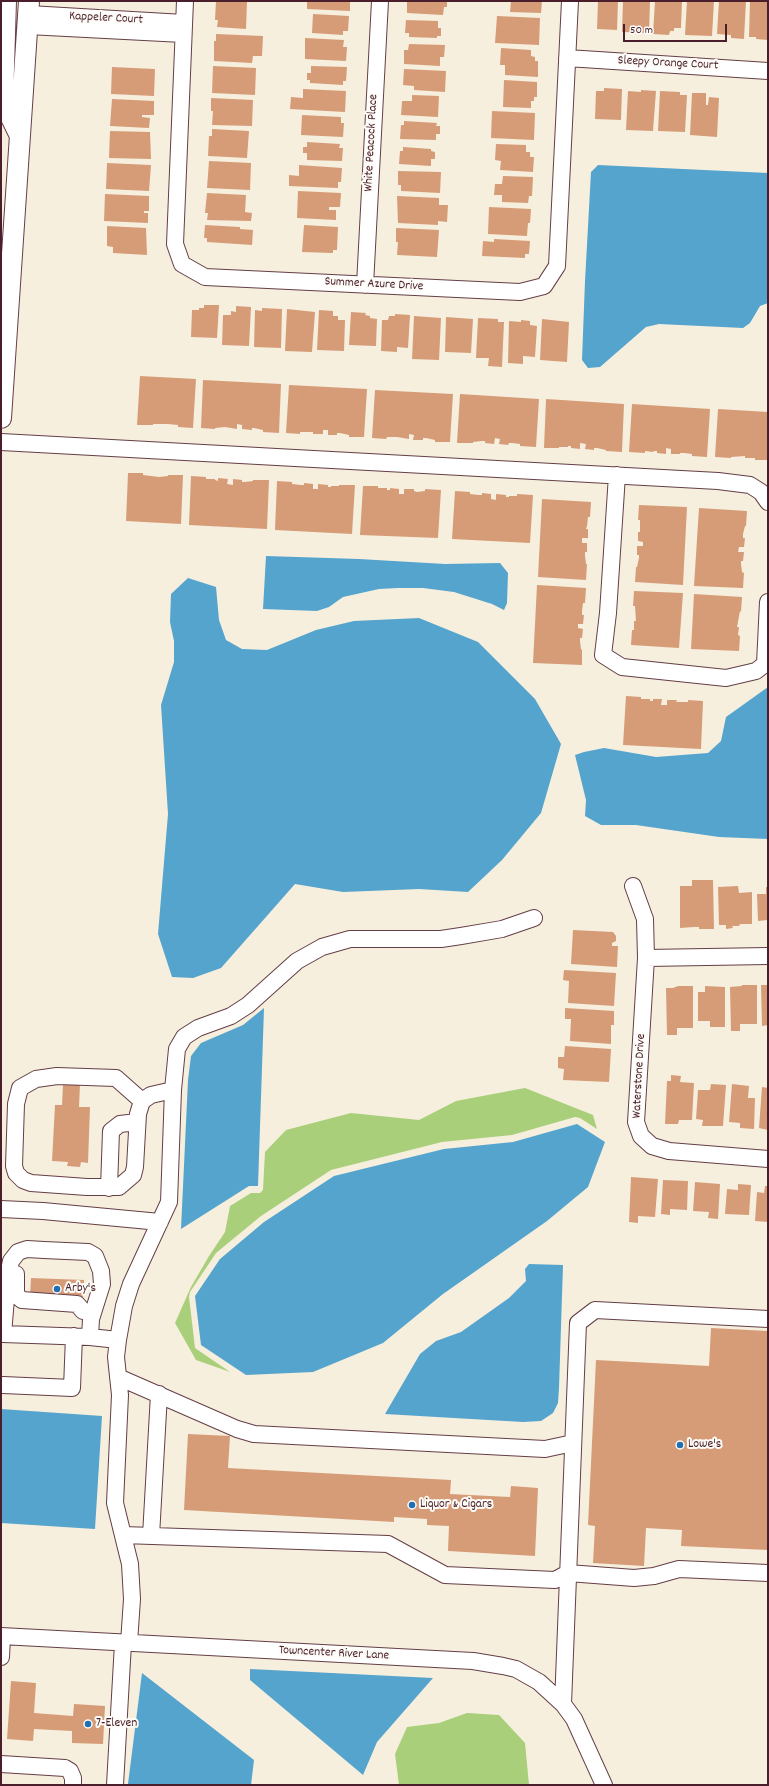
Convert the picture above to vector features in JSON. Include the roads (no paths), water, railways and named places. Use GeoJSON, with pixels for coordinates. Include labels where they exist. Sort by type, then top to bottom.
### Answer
{"type":"FeatureCollection","features":[{"type":"Feature","properties":{"kind":"main road"},"geometry":{"type":"LineString","coordinates":[[6,1],[3,101],[20,136]]}},
{"type":"Feature","properties":{"kind":"main road"},"geometry":{"type":"LineString","coordinates":[[1,418],[29,14]]}},
{"type":"Feature","properties":{"kind":"street","name":"Summer Azure Drive"},"geometry":{"type":"LineString","coordinates":[[185,1],[175,244],[182,264],[205,277],[520,292],[544,286],[557,266],[570,1]]}},
{"type":"Feature","properties":{"kind":"street","name":"White Peacock Place"},"geometry":{"type":"LineString","coordinates":[[365,285],[380,1]]}},
{"type":"Feature","properties":{"kind":"street","name":"Kappeler Court"},"geometry":{"type":"LineString","coordinates":[[29,14],[183,29]]}},
{"type":"Feature","properties":{"kind":"street","name":"Sleepy Orange Court"},"geometry":{"type":"LineString","coordinates":[[567,58],[768,71]]}},
{"type":"Feature","properties":{"kind":"street"},"geometry":{"type":"LineString","coordinates":[[1,442],[718,481],[750,485],[761,492],[768,502]]}},
{"type":"Feature","properties":{"kind":"street"},"geometry":{"type":"LineString","coordinates":[[617,475],[608,613],[603,655],[622,667],[726,678],[756,671],[765,664],[768,602]]}},
{"type":"Feature","properties":{"kind":"street","name":"Waterstone Drive"},"geometry":{"type":"LineString","coordinates":[[633,886],[645,919],[646,958],[636,1122],[641,1136],[652,1146],[669,1151],[768,1159]]}},
{"type":"Feature","properties":{"kind":"street"},"geometry":{"type":"LineString","coordinates":[[115,1785],[126,1643],[132,1599],[130,1564],[115,1503],[120,1395],[116,1357],[124,1306],[131,1284],[169,1202],[173,1090],[177,1049],[184,1038],[198,1028],[231,1016],[248,1005],[298,961],[322,947],[350,939],[441,938],[461,936],[502,928],[534,918]]}},
{"type":"Feature","properties":{"kind":"street"},"geometry":{"type":"LineString","coordinates":[[646,958],[768,956]]}},
{"type":"Feature","properties":{"kind":"street"},"geometry":{"type":"LineString","coordinates":[[142,1101],[116,1078],[58,1076],[36,1079],[20,1088],[16,1104],[14,1166],[16,1173],[23,1180],[31,1183],[110,1188],[119,1187],[133,1174],[135,1167],[137,1122],[142,1101],[151,1095],[173,1090]]}},
{"type":"Feature","properties":{"kind":"street"},"geometry":{"type":"LineString","coordinates":[[110,1188],[111,1131],[120,1124],[137,1122]]}},
{"type":"Feature","properties":{"kind":"street"},"geometry":{"type":"LineString","coordinates":[[1,1209],[43,1211],[160,1222]]}},
{"type":"Feature","properties":{"kind":"street"},"geometry":{"type":"LineString","coordinates":[[90,1337],[88,1311],[102,1284],[101,1271],[95,1256],[88,1252],[27,1249],[18,1252],[11,1261],[8,1276],[9,1307],[3,1334],[74,1336],[118,1340]]}},
{"type":"Feature","properties":{"kind":"street"},"geometry":{"type":"LineString","coordinates":[[44,1250],[39,1255],[24,1256],[17,1266],[16,1295],[22,1300],[77,1304],[88,1311]]}},
{"type":"Feature","properties":{"kind":"street"},"geometry":{"type":"LineString","coordinates":[[9,1307],[88,1311]]}},
{"type":"Feature","properties":{"kind":"street"},"geometry":{"type":"LineString","coordinates":[[562,1704],[578,1324],[595,1310],[768,1319]]}},
{"type":"Feature","properties":{"kind":"street"},"geometry":{"type":"LineString","coordinates":[[3,1385],[72,1388],[74,1336]]}},
{"type":"Feature","properties":{"kind":"street"},"geometry":{"type":"LineString","coordinates":[[118,1376],[237,1429],[254,1434],[545,1449],[573,1444]]}},
{"type":"Feature","properties":{"kind":"street"},"geometry":{"type":"LineString","coordinates":[[151,1536],[159,1394]]}},
{"type":"Feature","properties":{"kind":"street"},"geometry":{"type":"LineString","coordinates":[[123,1535],[388,1544],[444,1575],[555,1580],[568,1573],[634,1578],[654,1576],[678,1570],[768,1573]]}},
{"type":"Feature","properties":{"kind":"street"},"geometry":{"type":"LineString","coordinates":[[1,1657],[2,1636]]}},
{"type":"Feature","properties":{"kind":"street","name":"Towncenter River Lane"},"geometry":{"type":"LineString","coordinates":[[2,1636],[488,1662],[516,1669],[528,1675],[539,1682],[562,1704],[574,1719],[604,1785]]}},
{"type":"Feature","properties":{"kind":"street"},"geometry":{"type":"LineString","coordinates":[[1,1764],[65,1768],[70,1771],[73,1778],[73,1785]]}},
{"type":"Feature","properties":{"kind":"water"},"geometry":{"type":"Polygon","coordinates":[[[598,165],[768,173],[768,303],[760,306],[750,323],[743,328],[659,324],[646,327],[600,367],[588,368],[582,360],[585,281],[591,172],[598,165]]]}},
{"type":"Feature","properties":{"kind":"water"},"geometry":{"type":"Polygon","coordinates":[[[266,556],[445,564],[500,563],[508,573],[507,603],[504,610],[492,604],[454,592],[423,588],[398,588],[379,589],[343,597],[329,607],[317,611],[263,609],[266,556]]]}},
{"type":"Feature","properties":{"kind":"water"},"geometry":{"type":"Polygon","coordinates":[[[188,578],[216,587],[219,620],[226,640],[242,649],[267,650],[316,630],[354,621],[419,618],[478,642],[535,699],[561,744],[541,813],[502,860],[468,892],[419,889],[343,892],[295,884],[221,968],[193,978],[172,977],[158,934],[168,814],[161,705],[174,662],[174,641],[170,622],[171,594],[188,578]]]}},
{"type":"Feature","properties":{"kind":"water"},"geometry":{"type":"Polygon","coordinates":[[[768,687],[768,839],[719,837],[636,825],[601,825],[585,816],[586,800],[575,755],[604,748],[656,757],[708,753],[721,741],[726,717],[768,687]]]}},
{"type":"Feature","properties":{"kind":"water"},"geometry":{"type":"Polygon","coordinates":[[[264,1008],[258,1186],[249,1186],[181,1229],[188,1080],[191,1056],[201,1043],[243,1025],[264,1008]]]}},
{"type":"Feature","properties":{"kind":"water"},"geometry":{"type":"Polygon","coordinates":[[[577,1124],[605,1142],[588,1187],[547,1221],[443,1294],[383,1343],[313,1372],[246,1375],[201,1345],[195,1296],[220,1259],[264,1222],[334,1176],[444,1149],[513,1142],[577,1124]]]}},
{"type":"Feature","properties":{"kind":"water"},"geometry":{"type":"Polygon","coordinates":[[[529,1264],[563,1265],[558,1403],[553,1413],[541,1421],[523,1422],[385,1414],[420,1354],[436,1341],[461,1332],[509,1298],[526,1281],[525,1269],[529,1264]]]}},
{"type":"Feature","properties":{"kind":"water"},"geometry":{"type":"Polygon","coordinates":[[[1,1409],[102,1416],[95,1529],[1,1523],[1,1409]]]}},
{"type":"Feature","properties":{"kind":"water"},"geometry":{"type":"Polygon","coordinates":[[[250,1669],[433,1678],[377,1742],[363,1775],[250,1680],[250,1669]]]}},
{"type":"Feature","properties":{"kind":"water"},"geometry":{"type":"Polygon","coordinates":[[[142,1673],[254,1760],[251,1785],[128,1784],[142,1673]]]}},
{"type":"Feature","properties":{"kind":"place","name":"Arby's"},"geometry":{"type":"Point","coordinates":[57,1289]}},
{"type":"Feature","properties":{"kind":"place","name":"Lowe's"},"geometry":{"type":"Point","coordinates":[680,1445]}},
{"type":"Feature","properties":{"kind":"place","name":"Liquor & Cigars"},"geometry":{"type":"Point","coordinates":[412,1505]}},
{"type":"Feature","properties":{"kind":"place","name":"7-Eleven"},"geometry":{"type":"Point","coordinates":[88,1724]}}]}
